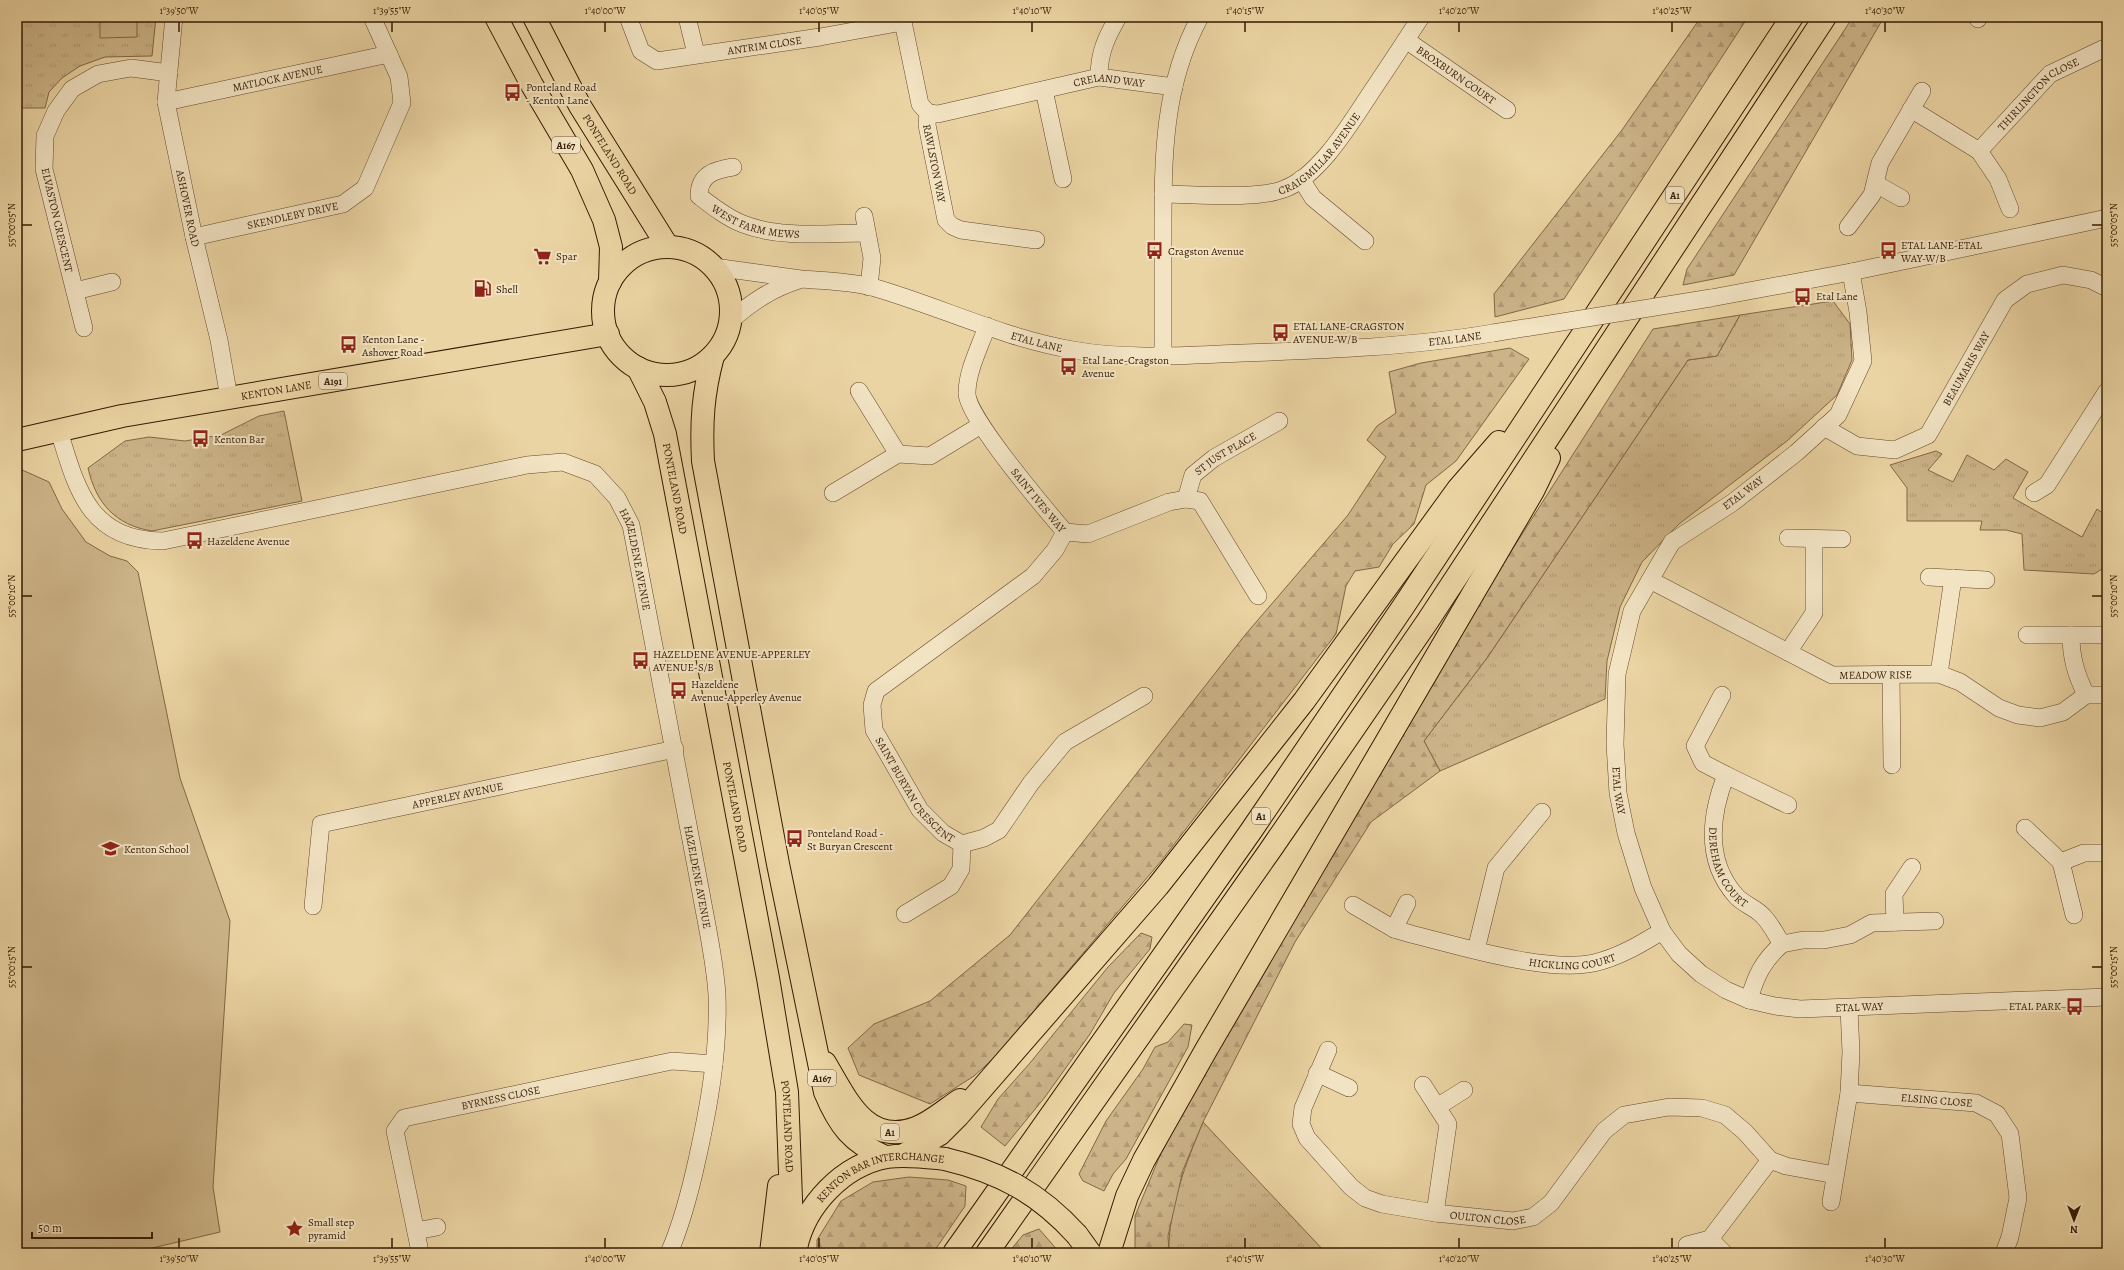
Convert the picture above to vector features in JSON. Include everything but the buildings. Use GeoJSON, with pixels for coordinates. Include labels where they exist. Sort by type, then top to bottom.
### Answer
{"type":"FeatureCollection","features":[{"type":"Feature","properties":{"kind":"main road","name":"A167"},"geometry":{"type":"LineString","coordinates":[[496,17],[532,85],[582,170],[604,220],[611,247],[610,282],[604,299],[604,317],[608,334],[622,355],[638,368],[653,373],[669,375],[686,372],[695,368],[713,356],[721,345],[730,321],[731,302],[725,283],[714,267],[701,256],[685,250],[668,247],[641,253],[628,260],[610,282]]}},
{"type":"Feature","properties":{"kind":"main road","name":"PONTELAND ROAD"},"geometry":{"type":"LineString","coordinates":[[534,17],[580,106],[668,247]]}},
{"type":"Feature","properties":{"kind":"main road","name":"A1"},"geometry":{"type":"LineString","coordinates":[[954,1253],[1251,831],[1405,604],[1792,17]]}},
{"type":"Feature","properties":{"kind":"main road","name":"A1"},"geometry":{"type":"LineString","coordinates":[[987,1253],[1271,849],[1427,622],[1825,17]]}},
{"type":"Feature","properties":{"kind":"main road","name":"KENTON LANE"},"geometry":{"type":"LineString","coordinates":[[17,440],[122,416],[608,334]]}},
{"type":"Feature","properties":{"kind":"main road","name":"A167"},"geometry":{"type":"LineString","coordinates":[[713,356],[704,392],[701,425],[703,461],[778,864],[825,1092],[835,1115],[850,1136],[866,1148],[894,1157]]}},
{"type":"Feature","properties":{"kind":"main road","name":"PONTELAND ROAD"},"geometry":{"type":"LineString","coordinates":[[638,368],[655,402],[665,434],[768,978],[787,1092],[794,1253]]}},
{"type":"Feature","properties":{"kind":"main road","name":"A1"},"geometry":{"type":"LineString","coordinates":[[894,1157],[940,1134],[992,1078],[1158,886],[1304,700],[1458,489],[1558,373]]}},
{"type":"Feature","properties":{"kind":"main road","name":"A1"},"geometry":{"type":"LineString","coordinates":[[1109,1253],[1127,1196],[1144,1160],[1214,1036],[1534,491],[1581,390]]}},
{"type":"Feature","properties":{"kind":"main road","name":"A1"},"geometry":{"type":"LineString","coordinates":[[816,1047],[854,1110],[870,1125],[890,1132],[900,1132],[917,1128],[992,1078]]}},
{"type":"Feature","properties":{"kind":"main road"},"geometry":{"type":"LineString","coordinates":[[771,1253],[788,1119]]}},
{"type":"Feature","properties":{"kind":"main road","name":"KENTON BAR INTERCHANGE"},"geometry":{"type":"LineString","coordinates":[[794,1253],[798,1237],[808,1215],[822,1195],[840,1179],[861,1166],[894,1157],[945,1159],[988,1171],[1027,1191],[1056,1214],[1090,1253]]}},
{"type":"Feature","properties":{"kind":"street","name":"ASHOVER ROAD"},"geometry":{"type":"LineString","coordinates":[[174,17],[166,102],[194,237],[219,340],[229,398]]}},
{"type":"Feature","properties":{"kind":"street","name":"SKENDLEBY DRIVE"},"geometry":{"type":"LineString","coordinates":[[194,237],[343,204],[365,188],[402,102],[399,77],[372,17]]}},
{"type":"Feature","properties":{"kind":"street","name":"ANTRIM CLOSE"},"geometry":{"type":"LineString","coordinates":[[628,17],[641,51],[657,61],[696,54],[820,37],[903,19]]}},
{"type":"Feature","properties":{"kind":"street"},"geometry":{"type":"LineString","coordinates":[[688,17],[696,54]]}},
{"type":"Feature","properties":{"kind":"street"},"geometry":{"type":"LineString","coordinates":[[1099,77],[1099,60],[1106,38],[1118,17]]}},
{"type":"Feature","properties":{"kind":"street"},"geometry":{"type":"LineString","coordinates":[[1163,356],[1163,194],[1166,124],[1174,87],[1183,57],[1200,17]]}},
{"type":"Feature","properties":{"kind":"street","name":"CRAIGMILLAR AVENUE"},"geometry":{"type":"LineString","coordinates":[[1163,194],[1262,194],[1285,189],[1301,179],[1321,163],[1340,140],[1421,17]]}},
{"type":"Feature","properties":{"kind":"street","name":"RAWLSTON WAY"},"geometry":{"type":"LineString","coordinates":[[903,19],[920,104],[928,113],[927,125],[946,220],[952,226],[961,230],[1036,240]]}},
{"type":"Feature","properties":{"kind":"street","name":"BROXBURN COURT"},"geometry":{"type":"LineString","coordinates":[[1406,40],[1507,110]]}},
{"type":"Feature","properties":{"kind":"street","name":"THIRLINGTON CLOSE"},"geometry":{"type":"LineString","coordinates":[[1979,151],[2050,74],[2106,50]]}},
{"type":"Feature","properties":{"kind":"street","name":"MATLOCK AVENUE"},"geometry":{"type":"LineString","coordinates":[[166,102],[389,54]]}},
{"type":"Feature","properties":{"kind":"street","name":"ELVASTON CRESCENT"},"geometry":{"type":"LineString","coordinates":[[84,328],[44,168],[45,136],[56,110],[72,89],[98,74],[131,68],[169,73]]}},
{"type":"Feature","properties":{"kind":"street","name":"CRELAND WAY"},"geometry":{"type":"LineString","coordinates":[[928,113],[938,114],[1099,77],[1174,87]]}},
{"type":"Feature","properties":{"kind":"street"},"geometry":{"type":"LineString","coordinates":[[1044,90],[1063,179]]}},
{"type":"Feature","properties":{"kind":"street"},"geometry":{"type":"LineString","coordinates":[[1848,227],[1872,195],[1876,184],[1880,163],[1922,91]]}},
{"type":"Feature","properties":{"kind":"street"},"geometry":{"type":"LineString","coordinates":[[1911,110],[1979,151],[1998,179],[2010,209]]}},
{"type":"Feature","properties":{"kind":"street","name":"WEST FARM MEWS"},"geometry":{"type":"LineString","coordinates":[[733,167],[717,169],[706,176],[699,188],[699,196],[716,209],[742,224],[779,232],[868,233]]}},
{"type":"Feature","properties":{"kind":"street"},"geometry":{"type":"LineString","coordinates":[[1301,179],[1313,198],[1365,241]]}},
{"type":"Feature","properties":{"kind":"street"},"geometry":{"type":"LineString","coordinates":[[1876,184],[1902,198]]}},
{"type":"Feature","properties":{"kind":"street"},"geometry":{"type":"LineString","coordinates":[[864,216],[872,258],[869,287]]}},
{"type":"Feature","properties":{"kind":"street","name":"ETAL LANE"},"geometry":{"type":"LineString","coordinates":[[714,267],[802,279],[842,282],[869,287],[906,297],[987,326],[1035,341],[1073,350],[1123,355],[1163,356],[1367,349],[1443,341],[1711,298],[1851,272],[2107,218]]}},
{"type":"Feature","properties":{"kind":"street","name":"ETAL WAY"},"geometry":{"type":"LineString","coordinates":[[1851,272],[1858,312],[1863,361],[1838,415],[1796,453],[1732,503],[1672,542],[1632,611],[1617,674],[1615,744],[1618,793],[1626,833],[1643,888],[1662,931],[1679,954],[1701,974],[1726,990],[1749,1000],[1775,1006],[1800,1009],[2107,997]]}},
{"type":"Feature","properties":{"kind":"street","name":"BEAUMARIS WAY"},"geometry":{"type":"LineString","coordinates":[[1824,427],[1857,446],[1895,450],[1928,435],[2006,300],[2027,284],[2063,275],[2091,280],[2107,288]]}},
{"type":"Feature","properties":{"kind":"street","name":"ETAL LANE"},"geometry":{"type":"LineString","coordinates":[[730,321],[752,302],[776,288],[802,279]]}},
{"type":"Feature","properties":{"kind":"street"},"geometry":{"type":"LineString","coordinates":[[75,291],[112,282]]}},
{"type":"Feature","properties":{"kind":"street","name":"SAINT IVES WAY"},"geometry":{"type":"LineString","coordinates":[[987,326],[969,381],[967,395],[981,425],[1065,532],[1088,534],[1168,502],[1186,499]]}},
{"type":"Feature","properties":{"kind":"street"},"geometry":{"type":"LineString","coordinates":[[859,391],[898,454]]}},
{"type":"Feature","properties":{"kind":"street"},"geometry":{"type":"LineString","coordinates":[[2034,493],[2047,485],[2107,391]]}},
{"type":"Feature","properties":{"kind":"street","name":"ST JUST PLACE"},"geometry":{"type":"LineString","coordinates":[[1186,499],[1193,475],[1214,458],[1279,421]]}},
{"type":"Feature","properties":{"kind":"street"},"geometry":{"type":"LineString","coordinates":[[833,493],[898,454],[930,456],[981,425]]}},
{"type":"Feature","properties":{"kind":"street","name":"HAZELDENE AVENUE"},"geometry":{"type":"LineString","coordinates":[[59,431],[79,491],[91,510],[107,525],[125,535],[143,540],[163,541],[527,465],[563,462],[595,474],[617,498],[631,525],[675,749],[712,951],[717,995],[714,1064],[710,1105],[690,1191],[669,1253]]}},
{"type":"Feature","properties":{"kind":"street"},"geometry":{"type":"LineString","coordinates":[[1186,499],[1200,501],[1258,596]]}},
{"type":"Feature","properties":{"kind":"street","name":"SAINT BURYAN CRESCENT"},"geometry":{"type":"LineString","coordinates":[[1065,532],[1055,550],[1033,576],[876,691],[872,705],[874,730],[920,810],[943,833],[962,844],[984,838],[999,830],[1031,783],[1066,742],[1144,696]]}},
{"type":"Feature","properties":{"kind":"street"},"geometry":{"type":"LineString","coordinates":[[1788,538],[1842,539]]}},
{"type":"Feature","properties":{"kind":"street"},"geometry":{"type":"LineString","coordinates":[[1788,652],[1814,613],[1814,539]]}},
{"type":"Feature","properties":{"kind":"street"},"geometry":{"type":"LineString","coordinates":[[1929,577],[1986,580]]}},
{"type":"Feature","properties":{"kind":"street"},"geometry":{"type":"LineString","coordinates":[[1939,674],[1953,578]]}},
{"type":"Feature","properties":{"kind":"street","name":"MEADOW RISE"},"geometry":{"type":"LineString","coordinates":[[1650,580],[1832,675],[1939,674],[1960,682],[1999,708],[2018,716],[2040,718],[2063,712],[2086,695]]}},
{"type":"Feature","properties":{"kind":"street"},"geometry":{"type":"LineString","coordinates":[[2027,634],[2107,634]]}},
{"type":"Feature","properties":{"kind":"street"},"geometry":{"type":"LineString","coordinates":[[2071,634],[2071,653],[2075,671],[2086,695],[2107,695]]}},
{"type":"Feature","properties":{"kind":"street"},"geometry":{"type":"LineString","coordinates":[[1892,674],[1892,765]]}},
{"type":"Feature","properties":{"kind":"street"},"geometry":{"type":"LineString","coordinates":[[1722,695],[1695,746],[1703,762],[1726,775],[1788,805]]}},
{"type":"Feature","properties":{"kind":"street","name":"APPERLEY AVENUE"},"geometry":{"type":"LineString","coordinates":[[313,906],[321,824],[675,749]]}},
{"type":"Feature","properties":{"kind":"street","name":"DEREHAM COURT"},"geometry":{"type":"LineString","coordinates":[[1726,775],[1714,815],[1713,839],[1718,867],[1736,897],[1763,915],[1782,944]]}},
{"type":"Feature","properties":{"kind":"street"},"geometry":{"type":"LineString","coordinates":[[1476,950],[1496,868],[1542,812]]}},
{"type":"Feature","properties":{"kind":"street"},"geometry":{"type":"LineString","coordinates":[[2025,828],[2061,862],[2074,915]]}},
{"type":"Feature","properties":{"kind":"street"},"geometry":{"type":"LineString","coordinates":[[905,914],[951,886],[961,869],[962,844]]}},
{"type":"Feature","properties":{"kind":"street"},"geometry":{"type":"LineString","coordinates":[[2061,862],[2084,853],[2107,853]]}},
{"type":"Feature","properties":{"kind":"street"},"geometry":{"type":"LineString","coordinates":[[1895,922],[1894,894],[1912,867]]}},
{"type":"Feature","properties":{"kind":"street"},"geometry":{"type":"LineString","coordinates":[[1394,929],[1407,903]]}},
{"type":"Feature","properties":{"kind":"street","name":"HICKLING COURT"},"geometry":{"type":"LineString","coordinates":[[1353,905],[1394,929],[1476,950],[1558,965],[1593,963],[1628,951],[1662,931]]}},
{"type":"Feature","properties":{"kind":"street"},"geometry":{"type":"LineString","coordinates":[[1749,1000],[1755,979],[1767,957],[1782,944],[1803,940],[1824,940],[1850,935],[1872,923],[1935,921]]}},
{"type":"Feature","properties":{"kind":"street"},"geometry":{"type":"LineString","coordinates":[[1831,1202],[1849,1093],[1851,1052],[1849,1008]]}},
{"type":"Feature","properties":{"kind":"street","name":"OULTON CLOSE"},"geometry":{"type":"LineString","coordinates":[[1328,1050],[1303,1108],[1301,1124],[1307,1138],[1351,1187],[1365,1198],[1382,1204],[1435,1213],[1513,1221],[1533,1217],[1550,1203],[1604,1131],[1624,1115],[1669,1108],[1702,1108],[1725,1115],[1745,1132],[1770,1160],[1786,1166],[1835,1175]]}},
{"type":"Feature","properties":{"kind":"street","name":"BYRNESS CLOSE"},"geometry":{"type":"LineString","coordinates":[[436,1227],[418,1239],[395,1131],[404,1118],[672,1061],[714,1064]]}},
{"type":"Feature","properties":{"kind":"street"},"geometry":{"type":"LineString","coordinates":[[1317,1073],[1349,1088]]}},
{"type":"Feature","properties":{"kind":"street"},"geometry":{"type":"LineString","coordinates":[[1424,1084],[1448,1124],[1435,1213]]}},
{"type":"Feature","properties":{"kind":"street"},"geometry":{"type":"LineString","coordinates":[[1437,1107],[1464,1090]]}},
{"type":"Feature","properties":{"kind":"street","name":"ELSING CLOSE"},"geometry":{"type":"LineString","coordinates":[[1849,1093],[1976,1103],[1997,1114],[2010,1134],[2018,1198],[2010,1237],[2004,1253]]}},
{"type":"Feature","properties":{"kind":"street"},"geometry":{"type":"LineString","coordinates":[[1687,1245],[1710,1239],[1770,1160]]}},
{"type":"Feature","properties":{"kind":"street"},"geometry":{"type":"LineString","coordinates":[[1710,1239],[1723,1252]]}},
{"type":"Feature","properties":{"kind":"green space"},"geometry":{"type":"Polygon","coordinates":[[[17,17],[156,17],[152,56],[105,57],[80,66],[62,78],[49,92],[45,108],[17,108],[17,17]]]}},
{"type":"Feature","properties":{"kind":"green space"},"geometry":{"type":"Polygon","coordinates":[[[100,17],[137,17],[137,37],[100,38],[100,17]]]}},
{"type":"Feature","properties":{"kind":"green space"},"geometry":{"type":"Polygon","coordinates":[[[1701,17],[1748,17],[1564,299],[1495,317],[1494,294],[1622,130],[1701,17]]]}},
{"type":"Feature","properties":{"kind":"green space"},"geometry":{"type":"Polygon","coordinates":[[[1853,17],[1884,17],[1734,275],[1683,285],[1687,269],[1853,17]]]}},
{"type":"Feature","properties":{"kind":"green space"},"geometry":{"type":"Polygon","coordinates":[[[1833,301],[1850,324],[1852,360],[1837,395],[1787,441],[1679,524],[1642,562],[1620,607],[1607,661],[1605,699],[1440,771],[1424,741],[1487,658],[1688,360],[1717,356],[1740,315],[1833,301]]]}},
{"type":"Feature","properties":{"kind":"green space"},"geometry":{"type":"Polygon","coordinates":[[[1740,315],[1717,356],[1688,360],[1487,658],[1424,741],[1440,771],[1371,822],[1295,942],[1203,1122],[1183,1170],[1168,1236],[1169,1253],[1135,1253],[1135,1216],[1161,1153],[1258,975],[1510,553],[1653,329],[1740,315]]]}},
{"type":"Feature","properties":{"kind":"green space"},"geometry":{"type":"Polygon","coordinates":[[[1510,348],[1529,359],[1456,461],[1426,485],[1414,524],[1393,544],[1379,567],[1355,571],[1346,586],[1336,634],[1162,860],[995,1057],[974,1076],[930,1104],[859,1075],[848,1048],[874,1024],[930,1001],[1010,935],[1245,635],[1348,515],[1386,457],[1367,440],[1377,426],[1396,413],[1389,372],[1421,363],[1510,348]]]}},
{"type":"Feature","properties":{"kind":"green space"},"geometry":{"type":"Polygon","coordinates":[[[284,411],[302,501],[152,531],[128,524],[118,518],[102,502],[96,492],[88,468],[125,441],[149,437],[185,441],[221,435],[259,416],[284,411]]]}},
{"type":"Feature","properties":{"kind":"green space"},"geometry":{"type":"Polygon","coordinates":[[[1936,451],[1942,454],[1928,470],[1953,482],[1967,455],[1994,470],[2006,459],[2028,472],[2013,498],[2082,537],[2097,509],[2107,516],[2107,566],[2094,574],[2024,570],[2022,534],[2006,530],[1980,530],[1982,521],[1907,521],[1907,488],[1890,465],[1936,451]]]}},
{"type":"Feature","properties":{"kind":"green space","name":"Kenton School"},"geometry":{"type":"Polygon","coordinates":[[[17,469],[49,482],[62,509],[86,542],[110,556],[127,561],[138,572],[180,778],[230,921],[213,1187],[220,1232],[144,1250],[144,1253],[17,1253],[17,469]]]}},
{"type":"Feature","properties":{"kind":"green space"},"geometry":{"type":"Polygon","coordinates":[[[1141,933],[1152,937],[1150,949],[1114,993],[1090,1034],[1045,1097],[1005,1146],[981,1127],[998,1099],[1030,1063],[1108,967],[1141,933]]]}},
{"type":"Feature","properties":{"kind":"green space"},"geometry":{"type":"Polygon","coordinates":[[[1184,1024],[1192,1025],[1188,1047],[1126,1159],[1113,1174],[1104,1191],[1083,1181],[1079,1174],[1106,1121],[1143,1069],[1155,1047],[1168,1042],[1184,1024]]]}},
{"type":"Feature","properties":{"kind":"green space"},"geometry":{"type":"Polygon","coordinates":[[[1203,1122],[1326,1253],[1169,1253],[1169,1236],[1179,1186],[1190,1153],[1203,1122]]]}},
{"type":"Feature","properties":{"kind":"green space"},"geometry":{"type":"Polygon","coordinates":[[[909,1177],[948,1180],[966,1186],[965,1206],[933,1253],[817,1253],[817,1240],[841,1201],[873,1182],[909,1177]]]}},
{"type":"Feature","properties":{"kind":"green space"},"geometry":{"type":"Polygon","coordinates":[[[1039,1229],[1060,1253],[1008,1253],[1023,1235],[1039,1229]]]}},
{"type":"Feature","properties":{"kind":"place","name":"Ponteland Road - Kenton Lane"},"geometry":{"type":"Point","coordinates":[513,93]}},
{"type":"Feature","properties":{"kind":"place","name":"Cragston Avenue"},"geometry":{"type":"Point","coordinates":[1155,251]}},
{"type":"Feature","properties":{"kind":"place","name":"ETAL LANE-ETAL WAY-W/B"},"geometry":{"type":"Point","coordinates":[1888,251]}},
{"type":"Feature","properties":{"kind":"place","name":"Spar"},"geometry":{"type":"Point","coordinates":[543,256]}},
{"type":"Feature","properties":{"kind":"place","name":"Shell"},"geometry":{"type":"Point","coordinates":[483,289]}},
{"type":"Feature","properties":{"kind":"place","name":"Etal Lane"},"geometry":{"type":"Point","coordinates":[1803,296]}},
{"type":"Feature","properties":{"kind":"place","name":"ETAL LANE-CRAGSTON AVENUE-W/B"},"geometry":{"type":"Point","coordinates":[1280,332]}},
{"type":"Feature","properties":{"kind":"place","name":"Kenton Lane - Ashover Road"},"geometry":{"type":"Point","coordinates":[349,345]}},
{"type":"Feature","properties":{"kind":"place","name":"Etal Lane-Cragston Avenue"},"geometry":{"type":"Point","coordinates":[1069,366]}},
{"type":"Feature","properties":{"kind":"place","name":"Kenton Bar"},"geometry":{"type":"Point","coordinates":[201,439]}},
{"type":"Feature","properties":{"kind":"place","name":"Hazeldene Avenue"},"geometry":{"type":"Point","coordinates":[194,541]}},
{"type":"Feature","properties":{"kind":"place","name":"HAZELDENE AVENUE-APPERLEY AVENUE-S/B"},"geometry":{"type":"Point","coordinates":[640,660]}},
{"type":"Feature","properties":{"kind":"place","name":"Hazeldene Avenue-Apperley Avenue"},"geometry":{"type":"Point","coordinates":[678,690]}},
{"type":"Feature","properties":{"kind":"place","name":"Ponteland Road - St Buryan Crescent"},"geometry":{"type":"Point","coordinates":[794,839]}},
{"type":"Feature","properties":{"kind":"place","name":"Kenton School"},"geometry":{"type":"Point","coordinates":[111,849]}},
{"type":"Feature","properties":{"kind":"place","name":"ETAL PARK"},"geometry":{"type":"Point","coordinates":[2074,1006]}},
{"type":"Feature","properties":{"kind":"place","name":"Small step pyramid"},"geometry":{"type":"Point","coordinates":[295,1228]}}]}
